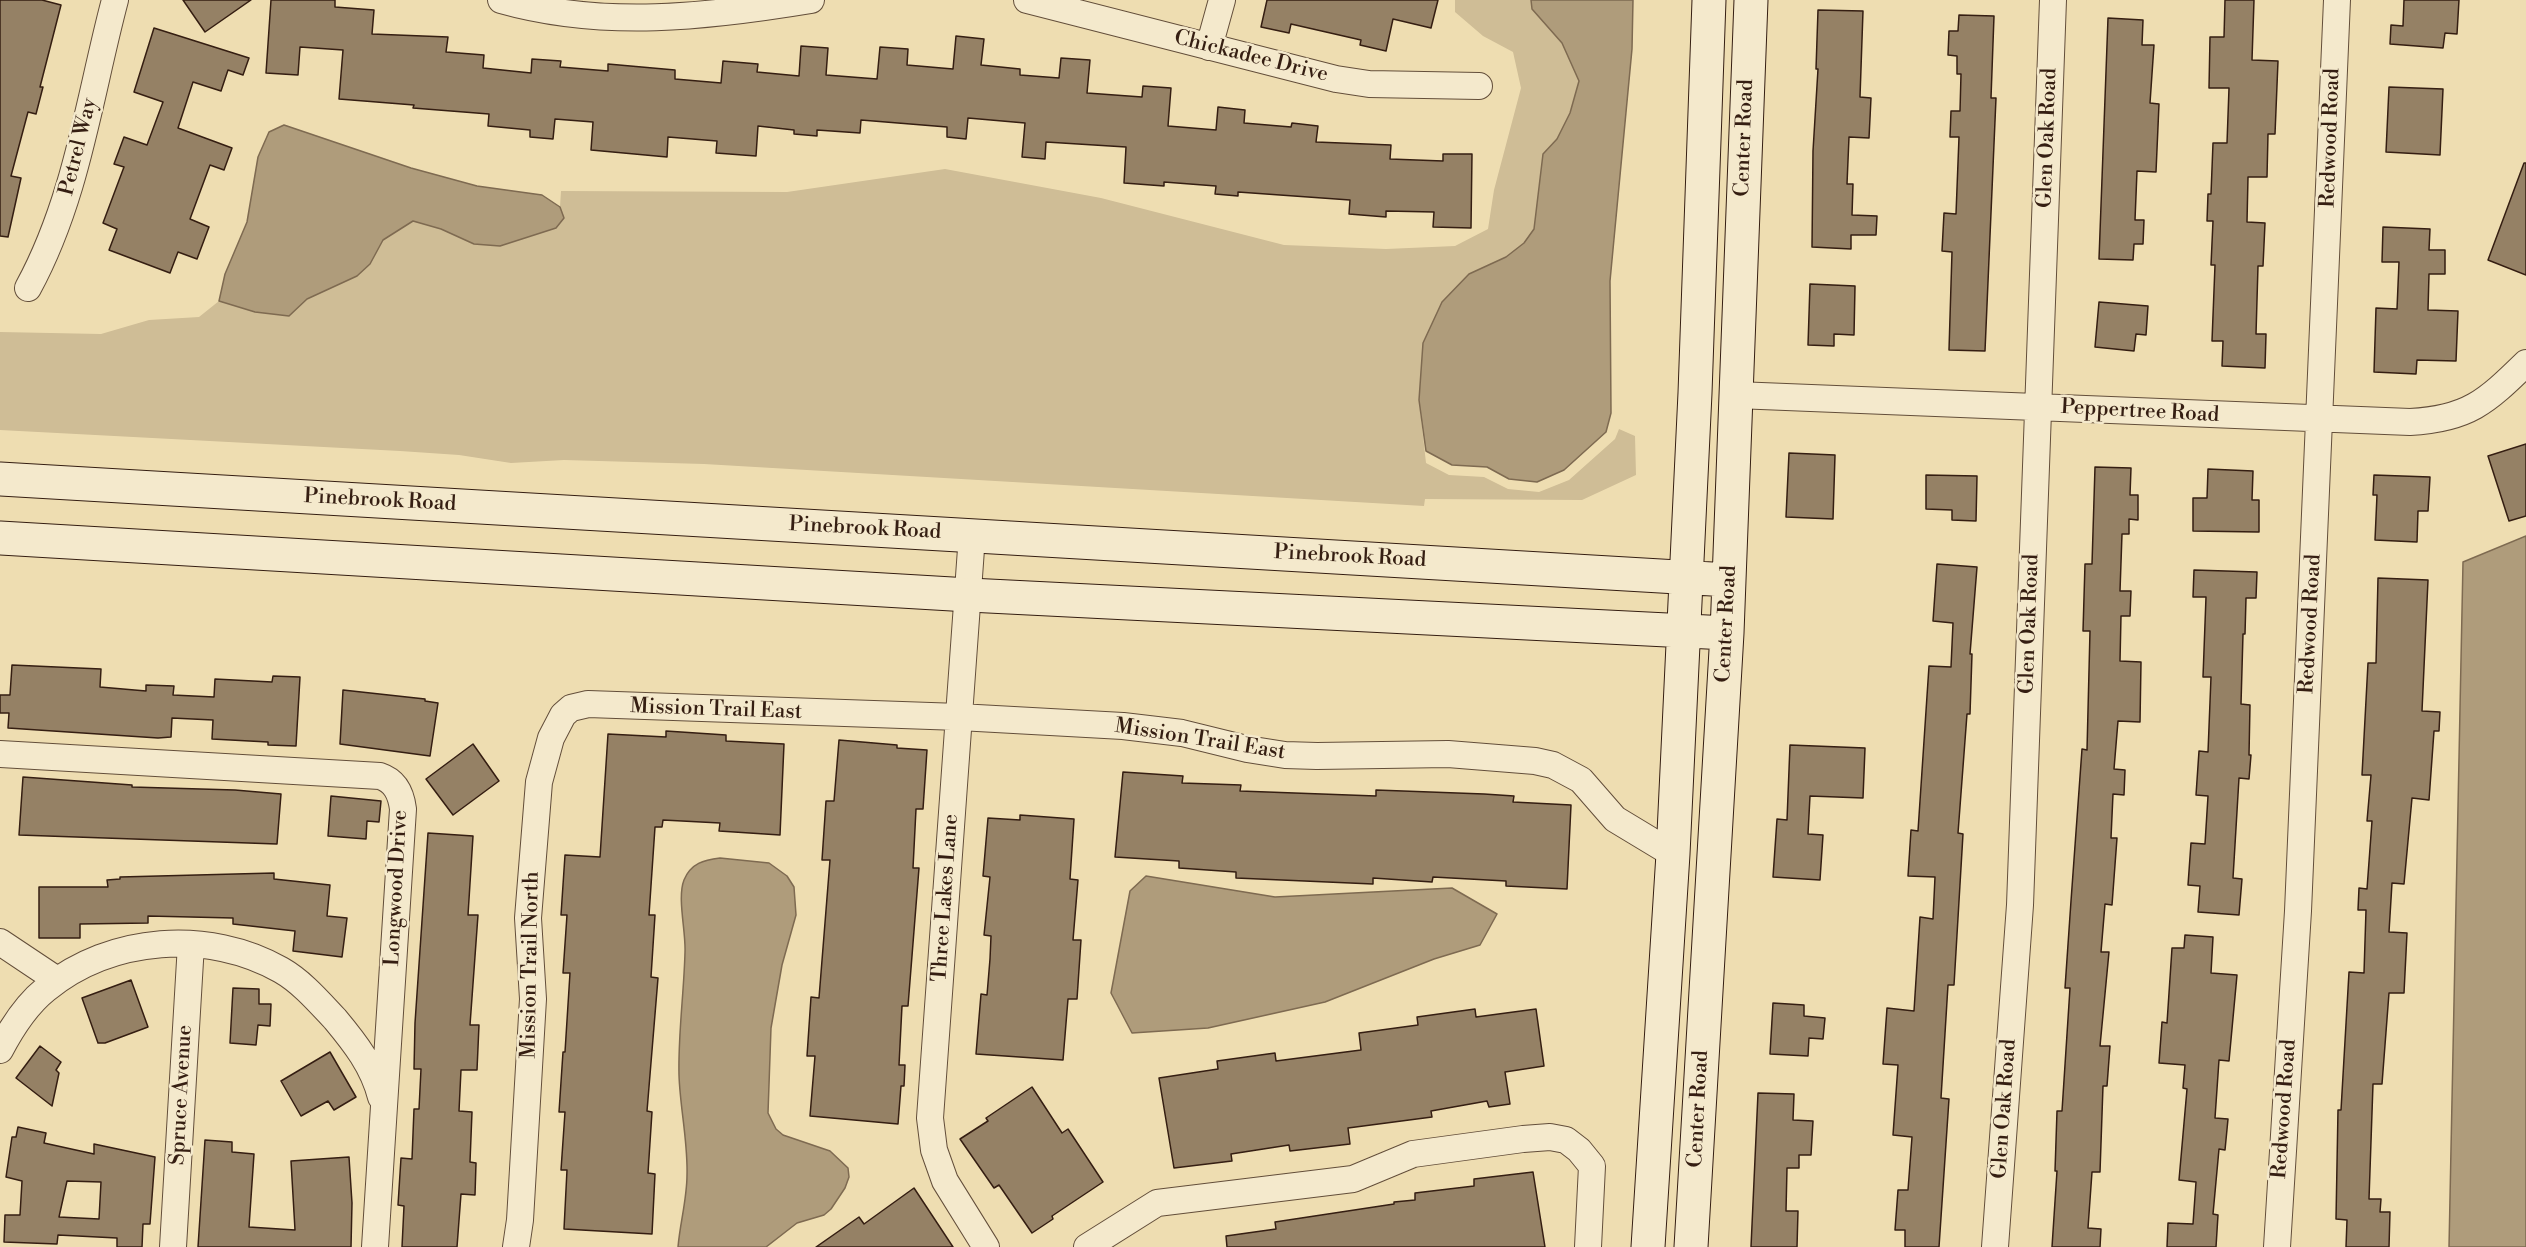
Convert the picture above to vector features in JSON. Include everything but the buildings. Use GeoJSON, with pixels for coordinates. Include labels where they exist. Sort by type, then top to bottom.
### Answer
{"type":"FeatureCollection","features":[{"type":"Feature","properties":{"kind":"street","name":"Petrel Way"},"geometry":{"type":"LineString","coordinates":[[28,288],[46,256],[69,191],[115,0]]}},
{"type":"Feature","properties":{"kind":"street"},"geometry":{"type":"LineString","coordinates":[[501,0],[587,15],[639,17],[708,15],[811,0]]}},
{"type":"Feature","properties":{"kind":"street","name":"Chickadee Drive"},"geometry":{"type":"LineString","coordinates":[[1027,0],[1336,80],[1369,84],[1479,86]]}},
{"type":"Feature","properties":{"kind":"street"},"geometry":{"type":"LineString","coordinates":[[1209,47],[1222,0]]}},
{"type":"Feature","properties":{"kind":"street","name":"Center Road"},"geometry":{"type":"LineString","coordinates":[[1648,1247],[1673,854],[1709,0]]}},
{"type":"Feature","properties":{"kind":"street","name":"Center Road"},"geometry":{"type":"LineString","coordinates":[[1690,1247],[1727,633],[1751,0]]}},
{"type":"Feature","properties":{"kind":"street","name":"Glen Oak Road"},"geometry":{"type":"LineString","coordinates":[[1995,1247],[2020,905],[2053,0]]}},
{"type":"Feature","properties":{"kind":"street","name":"Redwood Road"},"geometry":{"type":"LineString","coordinates":[[2277,1247],[2298,911],[2337,0]]}},
{"type":"Feature","properties":{"kind":"street","name":"Peppertree Road"},"geometry":{"type":"LineString","coordinates":[[1736,395],[2410,422],[2432,421],[2459,415],[2476,407],[2495,393],[2526,363]]}},
{"type":"Feature","properties":{"kind":"street","name":"Pinebrook Road"},"geometry":{"type":"LineString","coordinates":[[0,479],[1729,580]]}},
{"type":"Feature","properties":{"kind":"street","name":"Three Lakes Lane"},"geometry":{"type":"LineString","coordinates":[[972,535],[930,1118],[934,1150],[945,1181],[986,1247]]}},
{"type":"Feature","properties":{"kind":"street"},"geometry":{"type":"LineString","coordinates":[[0,538],[969,595],[1727,633]]}},
{"type":"Feature","properties":{"kind":"street","name":"Mission Trail East"},"geometry":{"type":"LineString","coordinates":[[588,704],[959,717],[1123,726],[1182,733],[1286,755],[1448,754],[1535,761],[1553,765],[1581,780],[1615,819],[1673,854]]}},
{"type":"Feature","properties":{"kind":"street","name":"Mission Trail North"},"geometry":{"type":"LineString","coordinates":[[516,1247],[522,1186],[533,999],[528,918],[539,782],[551,738],[563,715],[571,708],[588,704]]}},
{"type":"Feature","properties":{"kind":"street","name":"Longwood Drive"},"geometry":{"type":"LineString","coordinates":[[0,753],[380,776],[394,784],[399,791],[403,808],[375,1247]]}},
{"type":"Feature","properties":{"kind":"street"},"geometry":{"type":"LineString","coordinates":[[0,942],[57,981]]}},
{"type":"Feature","properties":{"kind":"street"},"geometry":{"type":"LineString","coordinates":[[0,1050],[18,1019],[33,1001],[57,981],[96,960],[117,952],[157,944],[191,944],[230,950],[259,958],[284,971],[300,984],[346,1033],[376,1079],[383,1118]]}},
{"type":"Feature","properties":{"kind":"street","name":"Spruce Avenue"},"geometry":{"type":"LineString","coordinates":[[173,1247],[191,944]]}},
{"type":"Feature","properties":{"kind":"street"},"geometry":{"type":"LineString","coordinates":[[1087,1247],[1157,1203],[1353,1179],[1413,1154],[1550,1137],[1566,1140],[1587,1158],[1592,1166],[1588,1247]]}},
{"type":"Feature","properties":{"kind":"shaded area"},"geometry":{"type":"Polygon","coordinates":[[[1455,0],[1531,0],[1532,9],[1562,43],[1579,81],[1570,113],[1557,139],[1543,154],[1534,229],[1524,243],[1506,257],[1469,274],[1419,400],[1426,463],[1449,475],[1484,477],[1508,489],[1539,492],[1569,480],[1615,439],[1619,429],[1635,436],[1636,475],[1582,500],[1425,499],[1424,506],[704,464],[564,460],[511,463],[459,455],[400,451],[0,430],[0,332],[101,334],[149,320],[199,317],[219,301],[255,312],[289,316],[307,299],[357,276],[370,264],[383,240],[413,221],[441,229],[564,218],[560,207],[561,191],[787,192],[945,169],[1101,198],[1284,245],[1386,249],[1455,246],[1488,229],[1494,190],[1521,88],[1513,52],[1483,36],[1455,12],[1455,0]]]}},
{"type":"Feature","properties":{"kind":"shaded area"},"geometry":{"type":"Polygon","coordinates":[[[1531,0],[1633,0],[1632,49],[1610,281],[1611,413],[1606,432],[1564,470],[1537,482],[1509,479],[1487,467],[1452,465],[1426,451],[1419,400],[1423,343],[1442,302],[1469,274],[1506,257],[1524,243],[1534,229],[1543,154],[1557,139],[1570,113],[1579,81],[1562,43],[1532,9],[1531,0]]]}},
{"type":"Feature","properties":{"kind":"shaded area"},"geometry":{"type":"Polygon","coordinates":[[[284,125],[411,168],[477,186],[542,195],[560,207],[564,218],[556,228],[500,246],[474,244],[441,229],[413,221],[383,240],[370,264],[357,276],[307,299],[289,316],[255,312],[219,301],[225,274],[247,222],[258,157],[269,132],[284,125]]]}},
{"type":"Feature","properties":{"kind":"shaded area"},"geometry":{"type":"Polygon","coordinates":[[[2526,536],[2526,1247],[2449,1247],[2463,562],[2526,536]]]}},
{"type":"Feature","properties":{"kind":"shaded area"},"geometry":{"type":"Polygon","coordinates":[[[720,858],[769,863],[787,876],[794,887],[796,915],[782,965],[771,1028],[768,1113],[776,1129],[783,1135],[830,1151],[848,1168],[849,1177],[845,1188],[831,1209],[824,1215],[797,1223],[766,1247],[678,1247],[687,1175],[679,1075],[685,952],[681,896],[684,880],[694,866],[703,861],[720,858]]]}},
{"type":"Feature","properties":{"kind":"shaded area"},"geometry":{"type":"Polygon","coordinates":[[[1146,876],[1275,897],[1452,888],[1497,914],[1480,945],[1434,959],[1325,1002],[1208,1028],[1132,1033],[1111,993],[1130,891],[1146,876]]]}}]}
